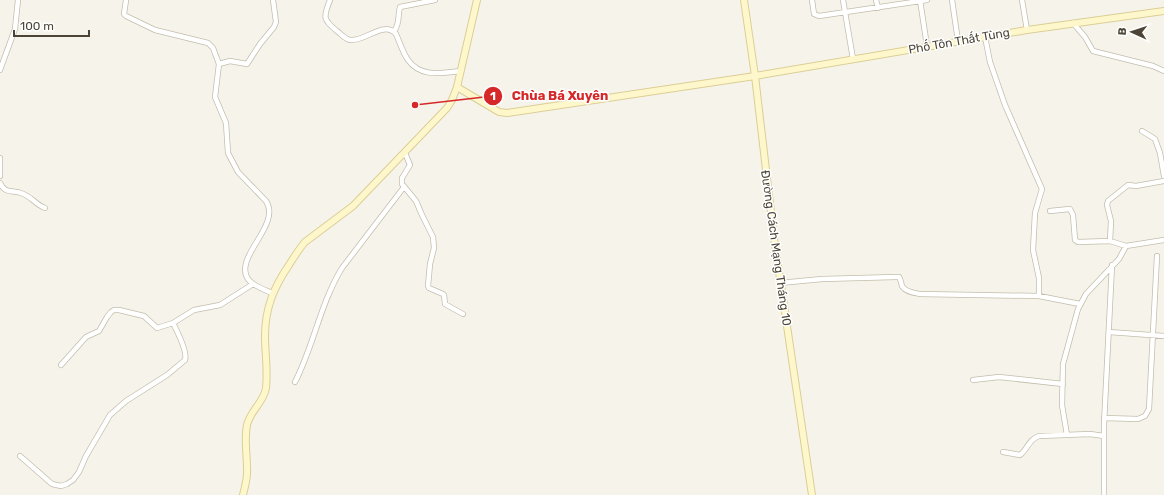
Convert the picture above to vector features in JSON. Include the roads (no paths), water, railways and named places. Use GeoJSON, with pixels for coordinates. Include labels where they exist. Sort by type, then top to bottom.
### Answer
{"type":"FeatureCollection","features":[{"type":"Feature","properties":{"kind":"street"},"geometry":{"type":"LineString","coordinates":[[0,70],[15,29],[18,0]]}},
{"type":"Feature","properties":{"kind":"street"},"geometry":{"type":"LineString","coordinates":[[126,0],[124,14],[126,16],[155,30],[208,43],[213,48],[219,64],[215,97],[226,122],[228,153],[238,172],[266,201],[269,205],[270,211],[246,266],[246,274],[253,284],[272,293]]}},
{"type":"Feature","properties":{"kind":"street"},"geometry":{"type":"LineString","coordinates":[[219,64],[230,61],[247,64],[260,44],[274,27],[276,22],[274,0]]}},
{"type":"Feature","properties":{"kind":"street"},"geometry":{"type":"LineString","coordinates":[[330,0],[325,11],[326,20],[328,24],[346,38],[355,39],[384,29],[389,29],[394,32],[409,62],[421,72],[429,73],[461,70]]}},
{"type":"Feature","properties":{"kind":"street"},"geometry":{"type":"LineString","coordinates":[[394,32],[400,20],[400,7],[435,0]]}},
{"type":"Feature","properties":{"kind":"street"},"geometry":{"type":"LineString","coordinates":[[243,495],[248,469],[245,446],[247,423],[263,396],[267,378],[265,329],[266,315],[272,293],[299,248],[353,206],[447,108],[457,87],[477,0]]}},
{"type":"Feature","properties":{"kind":"street","name":"Đường Cách Mạng Tháng 10"},"geometry":{"type":"LineString","coordinates":[[744,0],[780,283],[812,495]]}},
{"type":"Feature","properties":{"kind":"street"},"geometry":{"type":"LineString","coordinates":[[812,0],[814,14],[816,16],[927,0]]}},
{"type":"Feature","properties":{"kind":"street"},"geometry":{"type":"LineString","coordinates":[[843,0],[853,59]]}},
{"type":"Feature","properties":{"kind":"street"},"geometry":{"type":"LineString","coordinates":[[876,0],[878,8]]}},
{"type":"Feature","properties":{"kind":"street"},"geometry":{"type":"LineString","coordinates":[[952,0],[958,41]]}},
{"type":"Feature","properties":{"kind":"street"},"geometry":{"type":"LineString","coordinates":[[1022,0],[1027,30]]}},
{"type":"Feature","properties":{"kind":"street"},"geometry":{"type":"LineString","coordinates":[[920,1],[927,46]]}},
{"type":"Feature","properties":{"kind":"street","name":"Phố Tôn Thất Tùng"},"geometry":{"type":"LineString","coordinates":[[457,87],[499,112],[507,112],[754,76],[1027,30],[1164,11]]}},
{"type":"Feature","properties":{"kind":"street"},"geometry":{"type":"LineString","coordinates":[[1073,23],[1093,51],[1153,66],[1164,71]]}},
{"type":"Feature","properties":{"kind":"street"},"geometry":{"type":"LineString","coordinates":[[985,37],[990,62],[1005,105],[1042,189],[1035,213],[1033,250],[1039,278],[1039,296]]}},
{"type":"Feature","properties":{"kind":"street"},"geometry":{"type":"LineString","coordinates":[[1142,131],[1155,139],[1160,153],[1164,176]]}},
{"type":"Feature","properties":{"kind":"street"},"geometry":{"type":"LineString","coordinates":[[405,153],[410,165],[401,181],[404,188],[414,197],[434,237],[434,248],[430,264],[428,287],[443,294],[445,304],[463,314]]}},
{"type":"Feature","properties":{"kind":"street"},"geometry":{"type":"LineString","coordinates":[[0,158],[0,176]]}},
{"type":"Feature","properties":{"kind":"street"},"geometry":{"type":"LineString","coordinates":[[1110,242],[1111,220],[1107,205],[1109,199],[1128,185],[1136,186],[1164,181]]}},
{"type":"Feature","properties":{"kind":"street"},"geometry":{"type":"LineString","coordinates":[[0,183],[2,188],[12,192],[22,193],[38,206],[45,208]]}},
{"type":"Feature","properties":{"kind":"street"},"geometry":{"type":"LineString","coordinates":[[295,382],[303,366],[323,308],[335,279],[404,188]]}},
{"type":"Feature","properties":{"kind":"street"},"geometry":{"type":"LineString","coordinates":[[1050,210],[1070,209],[1073,215],[1074,238],[1076,242],[1110,242],[1126,246],[1164,240]]}},
{"type":"Feature","properties":{"kind":"street"},"geometry":{"type":"LineString","coordinates":[[1067,434],[1062,405],[1063,364],[1080,304],[1086,294],[1119,259],[1126,246]]}},
{"type":"Feature","properties":{"kind":"street"},"geometry":{"type":"LineString","coordinates":[[1104,418],[1138,419],[1145,416],[1149,409],[1157,256]]}},
{"type":"Feature","properties":{"kind":"street"},"geometry":{"type":"LineString","coordinates":[[1104,495],[1104,418],[1112,265]]}},
{"type":"Feature","properties":{"kind":"street"},"geometry":{"type":"LineString","coordinates":[[780,283],[818,279],[899,277],[904,289],[920,294],[1039,296],[1080,304]]}},
{"type":"Feature","properties":{"kind":"street"},"geometry":{"type":"LineString","coordinates":[[61,365],[86,337],[99,331],[107,317],[114,310],[144,316],[157,328],[173,323],[194,310],[226,302],[253,284]]}},
{"type":"Feature","properties":{"kind":"street"},"geometry":{"type":"LineString","coordinates":[[20,456],[52,484],[62,486],[73,480],[79,472],[94,441],[110,415],[126,401],[167,375],[185,360],[185,352],[173,323]]}},
{"type":"Feature","properties":{"kind":"street"},"geometry":{"type":"LineString","coordinates":[[1109,332],[1164,336]]}},
{"type":"Feature","properties":{"kind":"street"},"geometry":{"type":"LineString","coordinates":[[974,380],[999,377],[1062,384]]}},
{"type":"Feature","properties":{"kind":"street"},"geometry":{"type":"LineString","coordinates":[[1003,452],[1020,455],[1035,437],[1067,434],[1090,434],[1104,436]]}},
{"type":"Feature","properties":{"kind":"place","name":"Chùa Bá Xuyên"},"geometry":{"type":"Point","coordinates":[415,105]}}]}
